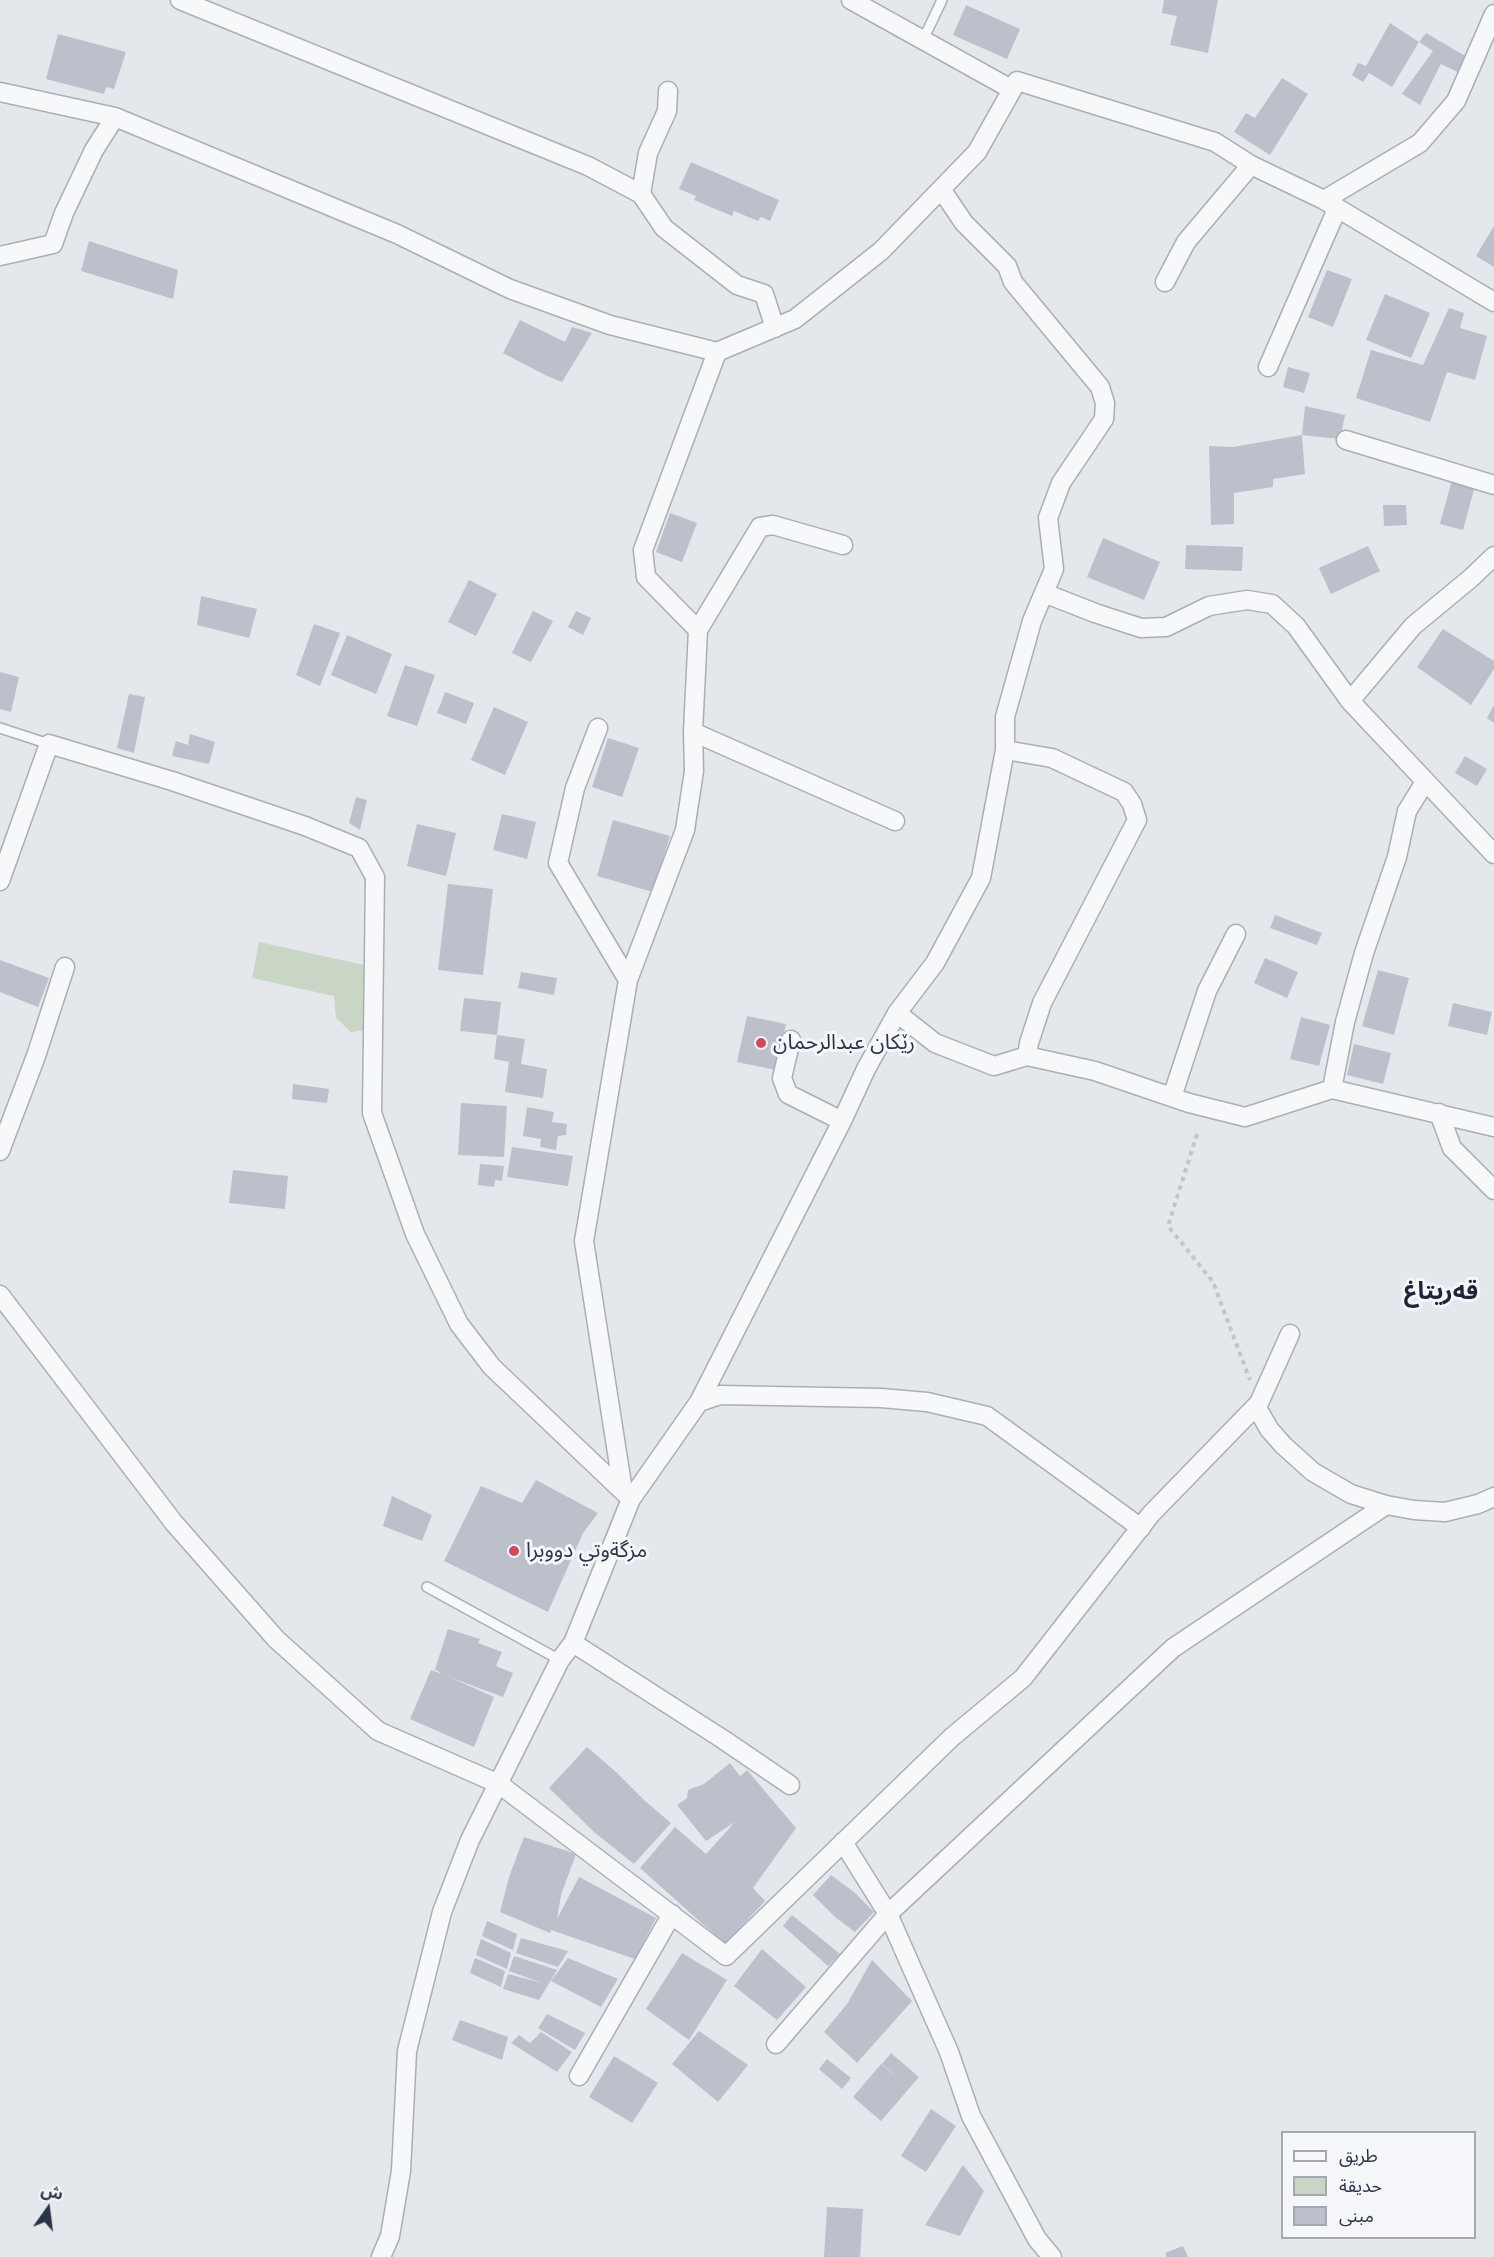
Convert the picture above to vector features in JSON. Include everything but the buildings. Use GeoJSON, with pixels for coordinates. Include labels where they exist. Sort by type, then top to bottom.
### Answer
{"type":"FeatureCollection","features":[{"type":"Feature","properties":{"kind":"street"},"geometry":{"type":"LineString","coordinates":[[180,0],[588,166],[641,194],[664,228],[737,285],[764,294],[775,328]]}},
{"type":"Feature","properties":{"kind":"street"},"geometry":{"type":"LineString","coordinates":[[851,0],[1011,89]]}},
{"type":"Feature","properties":{"kind":"street"},"geometry":{"type":"LineString","coordinates":[[1268,367],[1330,204],[1420,143],[1456,101],[1494,14]]}},
{"type":"Feature","properties":{"kind":"street"},"geometry":{"type":"LineString","coordinates":[[0,92],[115,117],[397,234],[510,289],[610,325],[717,352],[795,319],[881,252],[977,152],[1017,81],[1215,142],[1251,165],[1330,204],[1494,302]]}},
{"type":"Feature","properties":{"kind":"street"},"geometry":{"type":"LineString","coordinates":[[641,194],[648,153],[667,111],[668,91]]}},
{"type":"Feature","properties":{"kind":"street"},"geometry":{"type":"LineString","coordinates":[[0,256],[53,244],[64,213],[94,150],[115,117]]}},
{"type":"Feature","properties":{"kind":"street"},"geometry":{"type":"LineString","coordinates":[[1166,282],[1186,242],[1251,165]]}},
{"type":"Feature","properties":{"kind":"street"},"geometry":{"type":"LineString","coordinates":[[381,2257],[390,2236],[401,2171],[407,2051],[442,1912],[470,1840],[560,1660],[573,1643],[627,1495],[699,1402],[842,1121],[866,1069],[897,1013],[935,963],[981,878],[1005,750],[1005,717],[1032,621],[1054,568],[1048,518],[1061,483],[1104,419],[1105,403],[1100,387],[1013,282],[1007,266],[964,223],[941,189]]}},
{"type":"Feature","properties":{"kind":"street"},"geometry":{"type":"LineString","coordinates":[[698,630],[646,577],[643,550],[717,352]]}},
{"type":"Feature","properties":{"kind":"street"},"geometry":{"type":"LineString","coordinates":[[1346,440],[1494,485]]}},
{"type":"Feature","properties":{"kind":"street"},"geometry":{"type":"LineString","coordinates":[[627,1495],[584,1241],[628,980],[686,830],[694,771],[693,732],[698,630],[760,527],[773,525],[843,545]]}},
{"type":"Feature","properties":{"kind":"street"},"geometry":{"type":"LineString","coordinates":[[1350,701],[1413,626],[1494,556]]}},
{"type":"Feature","properties":{"kind":"street"},"geometry":{"type":"LineString","coordinates":[[1044,593],[1141,628],[1166,627],[1209,606],[1247,600],[1272,604],[1296,626],[1350,701],[1494,854]]}},
{"type":"Feature","properties":{"kind":"street"},"geometry":{"type":"LineString","coordinates":[[598,728],[575,788],[558,863],[628,980]]}},
{"type":"Feature","properties":{"kind":"street"},"geometry":{"type":"LineString","coordinates":[[693,732],[895,821]]}},
{"type":"Feature","properties":{"kind":"street"},"geometry":{"type":"LineString","coordinates":[[0,881],[49,744],[172,781],[305,826],[359,848],[375,877],[372,1113],[415,1234],[459,1324],[492,1367],[627,1495]]}},
{"type":"Feature","properties":{"kind":"street"},"geometry":{"type":"LineString","coordinates":[[1005,750],[1052,758],[1124,792],[1132,804],[1137,820],[1042,1003],[1027,1056]]}},
{"type":"Feature","properties":{"kind":"street"},"geometry":{"type":"LineString","coordinates":[[1332,1089],[1345,1022],[1364,953],[1397,857],[1407,810],[1425,782]]}},
{"type":"Feature","properties":{"kind":"street"},"geometry":{"type":"LineString","coordinates":[[1172,1097],[1207,991],[1236,934]]}},
{"type":"Feature","properties":{"kind":"street"},"geometry":{"type":"LineString","coordinates":[[0,1151],[36,1056],[65,967]]}},
{"type":"Feature","properties":{"kind":"street"},"geometry":{"type":"LineString","coordinates":[[897,1013],[935,1043],[994,1066],[1027,1056],[1095,1071],[1245,1118],[1332,1089],[1494,1127]]}},
{"type":"Feature","properties":{"kind":"street"},"geometry":{"type":"LineString","coordinates":[[791,1040],[782,1078],[788,1094],[842,1121]]}},
{"type":"Feature","properties":{"kind":"street"},"geometry":{"type":"LineString","coordinates":[[1439,1113],[1452,1148],[1494,1190]]}},
{"type":"Feature","properties":{"kind":"street"},"geometry":{"type":"LineString","coordinates":[[0,1295],[174,1523],[276,1639],[378,1731],[499,1784],[726,1956],[952,1737],[1023,1678],[1151,1514],[1257,1405],[1290,1334]]}},
{"type":"Feature","properties":{"kind":"street"},"geometry":{"type":"LineString","coordinates":[[699,1402],[720,1395],[881,1398],[927,1402],[987,1416],[1141,1528]]}},
{"type":"Feature","properties":{"kind":"street"},"geometry":{"type":"LineString","coordinates":[[1257,1405],[1269,1429],[1283,1445],[1313,1472],[1351,1494],[1386,1505],[1445,1512],[1478,1504],[1494,1497]]}},
{"type":"Feature","properties":{"kind":"street"},"geometry":{"type":"LineString","coordinates":[[776,2044],[888,1914],[1173,1648],[1386,1505]]}},
{"type":"Feature","properties":{"kind":"street"},"geometry":{"type":"LineString","coordinates":[[573,1643],[790,1785]]}},
{"type":"Feature","properties":{"kind":"street"},"geometry":{"type":"LineString","coordinates":[[843,1842],[888,1914],[949,2052],[971,2116],[1037,2239],[1052,2257]]}},
{"type":"Feature","properties":{"kind":"street"},"geometry":{"type":"LineString","coordinates":[[579,2076],[672,1914]]}},
{"type":"Feature","properties":{"kind":"lane"},"geometry":{"type":"LineString","coordinates":[[923,40],[942,0]]}},
{"type":"Feature","properties":{"kind":"lane"},"geometry":{"type":"LineString","coordinates":[[0,728],[49,744]]}},
{"type":"Feature","properties":{"kind":"lane"},"geometry":{"type":"LineString","coordinates":[[427,1587],[560,1660]]}},
{"type":"Feature","properties":{"kind":"path"},"geometry":{"type":"LineString","coordinates":[[1197,1134],[1168,1226],[1212,1282],[1257,1405]]}},
{"type":"Feature","properties":{"kind":"green space"},"geometry":{"type":"Polygon","coordinates":[[[259,942],[364,965],[365,1030],[351,1032],[336,1018],[334,996],[252,978],[259,942]]]}},
{"type":"Feature","properties":{"kind":"place","name":"رێكان عبدالرحمان"},"geometry":{"type":"Point","coordinates":[761,1043]}},
{"type":"Feature","properties":{"kind":"place","name":"مزگةوتي دووبرا"},"geometry":{"type":"Point","coordinates":[514,1551]}},
{"type":"Feature","properties":{"kind":"district","name":"قەریتاغ"},"geometry":{"type":"Point","coordinates":[1441,1292]}}]}
